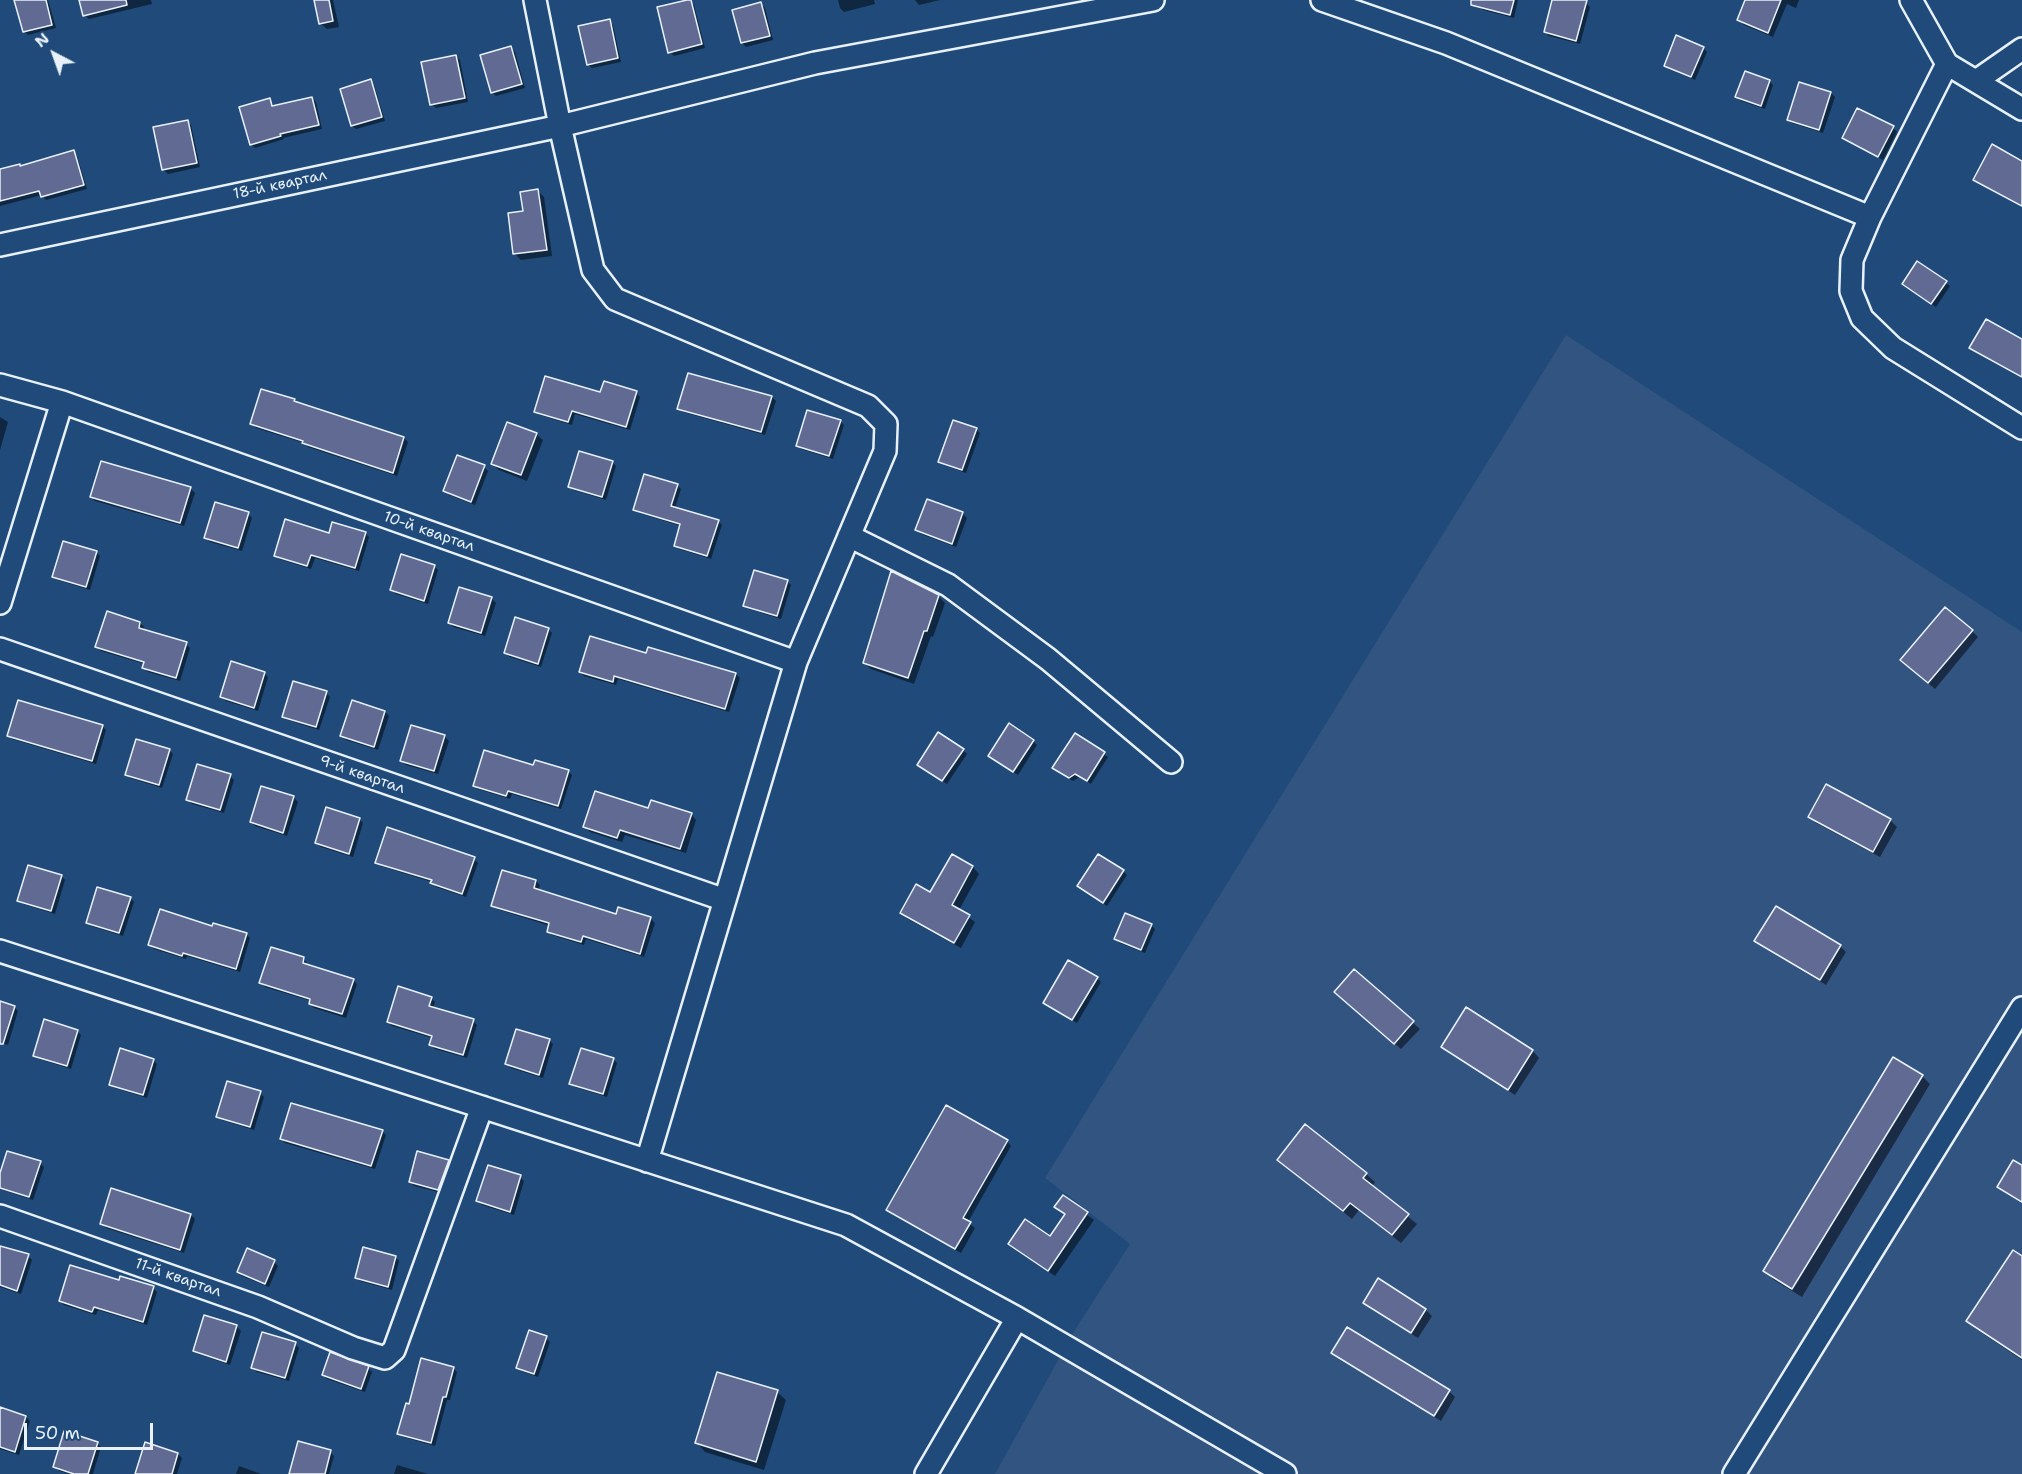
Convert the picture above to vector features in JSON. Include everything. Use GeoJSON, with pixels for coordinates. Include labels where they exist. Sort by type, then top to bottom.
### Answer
{"type":"FeatureCollection","features":[{"type":"Feature","properties":{"kind":"street"},"geometry":{"type":"LineString","coordinates":[[535,0],[592,270],[615,299],[868,406],[886,424],[885,451],[796,662],[647,1161]]}},
{"type":"Feature","properties":{"kind":"street","name":"18-й квартал"},"geometry":{"type":"LineString","coordinates":[[0,245],[560,126],[815,63],[1153,0]]}},
{"type":"Feature","properties":{"kind":"street"},"geometry":{"type":"LineString","coordinates":[[1322,0],[1446,43],[1870,217]]}},
{"type":"Feature","properties":{"kind":"street"},"geometry":{"type":"LineString","coordinates":[[1911,0],[1947,64],[2022,109]]}},
{"type":"Feature","properties":{"kind":"street"},"geometry":{"type":"LineString","coordinates":[[1976,81],[2022,49]]}},
{"type":"Feature","properties":{"kind":"street"},"geometry":{"type":"LineString","coordinates":[[1947,64],[1870,217],[1852,260],[1851,291],[1862,318],[1893,348],[2022,428]]}},
{"type":"Feature","properties":{"kind":"street","name":"10-й квартал"},"geometry":{"type":"LineString","coordinates":[[0,385],[62,402],[796,662]]}},
{"type":"Feature","properties":{"kind":"street"},"geometry":{"type":"LineString","coordinates":[[0,603],[62,402]]}},
{"type":"Feature","properties":{"kind":"street"},"geometry":{"type":"LineString","coordinates":[[849,536],[948,585],[1048,659],[1171,762]]}},
{"type":"Feature","properties":{"kind":"street","name":"9-й квартал"},"geometry":{"type":"LineString","coordinates":[[0,649],[725,900]]}},
{"type":"Feature","properties":{"kind":"street"},"geometry":{"type":"LineString","coordinates":[[0,951],[846,1225],[1017,1318],[1284,1474]]}},
{"type":"Feature","properties":{"kind":"street"},"geometry":{"type":"LineString","coordinates":[[1742,1471],[2022,1008]]}},
{"type":"Feature","properties":{"kind":"street","name":"11-й квартал"},"geometry":{"type":"LineString","coordinates":[[0,1216],[258,1307],[353,1348],[385,1358],[394,1350],[482,1107]]}},
{"type":"Feature","properties":{"kind":"street"},"geometry":{"type":"LineString","coordinates":[[926,1474],[1017,1318]]}},
{"type":"Feature","properties":{"kind":"shaded area"},"geometry":{"type":"Polygon","coordinates":[[[1566,335],[2022,632],[2022,1474],[995,1474],[1073,1333],[1130,1244],[1045,1178],[1566,335]]]}},
{"type":"Feature","properties":{"kind":"building"},"geometry":{"type":"Polygon","coordinates":[[[14,0],[46,0],[52,25],[23,32],[14,0]]]}},
{"type":"Feature","properties":{"kind":"building"},"geometry":{"type":"Polygon","coordinates":[[[79,0],[126,0],[127,5],[83,16],[79,0]]]}},
{"type":"Feature","properties":{"kind":"building"},"geometry":{"type":"Polygon","coordinates":[[[314,0],[329,0],[333,21],[319,24],[314,0]]]}},
{"type":"Feature","properties":{"kind":"building"},"geometry":{"type":"Polygon","coordinates":[[[691,0],[702,44],[668,53],[657,7],[691,0]]]}},
{"type":"Feature","properties":{"kind":"building"},"geometry":{"type":"Polygon","coordinates":[[[1471,0],[1514,0],[1510,15],[1471,5],[1471,0]]]}},
{"type":"Feature","properties":{"kind":"building"},"geometry":{"type":"Polygon","coordinates":[[[1552,0],[1587,0],[1576,41],[1544,32],[1552,0]]]}},
{"type":"Feature","properties":{"kind":"building"},"geometry":{"type":"Polygon","coordinates":[[[1745,0],[1781,0],[1768,33],[1737,20],[1745,0]]]}},
{"type":"Feature","properties":{"kind":"building"},"geometry":{"type":"Polygon","coordinates":[[[761,2],[770,36],[741,43],[732,10],[761,2]]]}},
{"type":"Feature","properties":{"kind":"building"},"geometry":{"type":"Polygon","coordinates":[[[610,19],[618,58],[587,65],[578,26],[610,19]]]}},
{"type":"Feature","properties":{"kind":"building"},"geometry":{"type":"Polygon","coordinates":[[[1676,35],[1704,47],[1691,77],[1664,66],[1676,35]]]}},
{"type":"Feature","properties":{"kind":"building"},"geometry":{"type":"Polygon","coordinates":[[[511,46],[522,84],[491,93],[480,55],[511,46]]]}},
{"type":"Feature","properties":{"kind":"building"},"geometry":{"type":"Polygon","coordinates":[[[456,55],[465,98],[430,105],[421,62],[456,55]]]}},
{"type":"Feature","properties":{"kind":"building"},"geometry":{"type":"Polygon","coordinates":[[[1745,71],[1770,80],[1761,106],[1735,97],[1745,71]]]}},
{"type":"Feature","properties":{"kind":"building"},"geometry":{"type":"Polygon","coordinates":[[[371,79],[382,117],[351,126],[340,89],[371,79]]]}},
{"type":"Feature","properties":{"kind":"building"},"geometry":{"type":"Polygon","coordinates":[[[1799,82],[1831,92],[1819,130],[1787,120],[1799,82]]]}},
{"type":"Feature","properties":{"kind":"building"},"geometry":{"type":"Polygon","coordinates":[[[312,97],[319,125],[280,134],[281,136],[250,145],[239,107],[270,98],[272,106],[312,97]]]}},
{"type":"Feature","properties":{"kind":"building"},"geometry":{"type":"Polygon","coordinates":[[[1857,108],[1894,126],[1878,157],[1842,138],[1857,108]]]}},
{"type":"Feature","properties":{"kind":"building"},"geometry":{"type":"Polygon","coordinates":[[[188,120],[197,163],[162,170],[153,127],[188,120]]]}},
{"type":"Feature","properties":{"kind":"building"},"geometry":{"type":"Polygon","coordinates":[[[1992,144],[2022,161],[2022,206],[1973,180],[1992,144]]]}},
{"type":"Feature","properties":{"kind":"building"},"geometry":{"type":"Polygon","coordinates":[[[74,150],[84,185],[41,197],[39,191],[0,201],[0,169],[20,164],[20,166],[74,150]]]}},
{"type":"Feature","properties":{"kind":"building"},"geometry":{"type":"Polygon","coordinates":[[[538,189],[547,250],[513,254],[508,213],[523,211],[520,192],[538,189]]]}},
{"type":"Feature","properties":{"kind":"building"},"geometry":{"type":"Polygon","coordinates":[[[1917,261],[1947,281],[1931,304],[1902,284],[1917,261]]]}},
{"type":"Feature","properties":{"kind":"building"},"geometry":{"type":"Polygon","coordinates":[[[1986,319],[2022,339],[2022,377],[1969,348],[1986,319]]]}},
{"type":"Feature","properties":{"kind":"building"},"geometry":{"type":"Polygon","coordinates":[[[688,373],[772,396],[761,432],[677,409],[688,373]]]}},
{"type":"Feature","properties":{"kind":"building"},"geometry":{"type":"Polygon","coordinates":[[[545,376],[600,392],[604,381],[637,391],[626,427],[572,411],[568,422],[534,412],[545,376]]]}},
{"type":"Feature","properties":{"kind":"building"},"geometry":{"type":"Polygon","coordinates":[[[261,389],[404,437],[393,473],[250,424],[261,389]]]}},
{"type":"Feature","properties":{"kind":"building"},"geometry":{"type":"Polygon","coordinates":[[[807,410],[841,420],[829,456],[796,446],[807,410]]]}},
{"type":"Feature","properties":{"kind":"building"},"geometry":{"type":"Polygon","coordinates":[[[953,420],[977,428],[962,470],[938,462],[953,420]]]}},
{"type":"Feature","properties":{"kind":"building"},"geometry":{"type":"Polygon","coordinates":[[[507,422],[537,433],[521,475],[491,464],[507,422]]]}},
{"type":"Feature","properties":{"kind":"building"},"geometry":{"type":"Polygon","coordinates":[[[579,451],[613,461],[602,497],[568,487],[579,451]]]}},
{"type":"Feature","properties":{"kind":"building"},"geometry":{"type":"Polygon","coordinates":[[[457,455],[485,465],[471,502],[443,491],[457,455]]]}},
{"type":"Feature","properties":{"kind":"building"},"geometry":{"type":"Polygon","coordinates":[[[101,461],[191,487],[180,523],[90,497],[101,461]]]}},
{"type":"Feature","properties":{"kind":"building"},"geometry":{"type":"Polygon","coordinates":[[[644,474],[678,484],[671,506],[719,520],[707,556],[674,546],[680,524],[633,510],[644,474]]]}},
{"type":"Feature","properties":{"kind":"building"},"geometry":{"type":"Polygon","coordinates":[[[927,499],[963,512],[952,544],[915,530],[927,499]]]}},
{"type":"Feature","properties":{"kind":"building"},"geometry":{"type":"Polygon","coordinates":[[[215,502],[249,512],[238,548],[204,538],[215,502]]]}},
{"type":"Feature","properties":{"kind":"building"},"geometry":{"type":"Polygon","coordinates":[[[285,519],[329,533],[332,522],[366,532],[355,568],[311,555],[307,566],[274,556],[285,519]]]}},
{"type":"Feature","properties":{"kind":"building"},"geometry":{"type":"Polygon","coordinates":[[[63,541],[97,551],[86,587],[52,577],[63,541]]]}},
{"type":"Feature","properties":{"kind":"building"},"geometry":{"type":"Polygon","coordinates":[[[401,554],[435,565],[424,601],[390,590],[401,554]]]}},
{"type":"Feature","properties":{"kind":"building"},"geometry":{"type":"Polygon","coordinates":[[[754,570],[788,580],[777,616],[743,606],[754,570]]]}},
{"type":"Feature","properties":{"kind":"building"},"geometry":{"type":"Polygon","coordinates":[[[891,571],[939,595],[908,678],[863,663],[891,571]]]}},
{"type":"Feature","properties":{"kind":"building"},"geometry":{"type":"Polygon","coordinates":[[[459,587],[492,597],[481,633],[448,623],[459,587]]]}},
{"type":"Feature","properties":{"kind":"building"},"geometry":{"type":"Polygon","coordinates":[[[1945,607],[1973,630],[1928,683],[1900,660],[1945,607]]]}},
{"type":"Feature","properties":{"kind":"building"},"geometry":{"type":"Polygon","coordinates":[[[107,611],[140,622],[139,628],[187,642],[176,678],[142,668],[144,662],[95,647],[107,611]]]}},
{"type":"Feature","properties":{"kind":"building"},"geometry":{"type":"Polygon","coordinates":[[[515,617],[549,628],[538,664],[504,653],[515,617]]]}},
{"type":"Feature","properties":{"kind":"building"},"geometry":{"type":"Polygon","coordinates":[[[590,636],[646,653],[648,647],[736,673],[725,709],[614,676],[613,682],[579,672],[590,636]]]}},
{"type":"Feature","properties":{"kind":"building"},"geometry":{"type":"Polygon","coordinates":[[[231,661],[265,672],[254,708],[220,697],[231,661]]]}},
{"type":"Feature","properties":{"kind":"building"},"geometry":{"type":"Polygon","coordinates":[[[293,681],[327,691],[316,727],[282,717],[293,681]]]}},
{"type":"Feature","properties":{"kind":"building"},"geometry":{"type":"Polygon","coordinates":[[[18,700],[103,725],[92,761],[7,736],[18,700]]]}},
{"type":"Feature","properties":{"kind":"building"},"geometry":{"type":"Polygon","coordinates":[[[352,700],[385,711],[374,747],[340,736],[352,700]]]}},
{"type":"Feature","properties":{"kind":"building"},"geometry":{"type":"Polygon","coordinates":[[[1009,723],[1034,740],[1013,772],[988,756],[1009,723]]]}},
{"type":"Feature","properties":{"kind":"building"},"geometry":{"type":"Polygon","coordinates":[[[411,725],[445,735],[434,771],[400,761],[411,725]]]}},
{"type":"Feature","properties":{"kind":"building"},"geometry":{"type":"Polygon","coordinates":[[[938,732],[964,749],[942,781],[917,765],[938,732]]]}},
{"type":"Feature","properties":{"kind":"building"},"geometry":{"type":"Polygon","coordinates":[[[1075,733],[1105,752],[1087,781],[1075,774],[1069,778],[1052,768],[1075,733]]]}},
{"type":"Feature","properties":{"kind":"building"},"geometry":{"type":"Polygon","coordinates":[[[136,739],[170,749],[159,785],[125,775],[136,739]]]}},
{"type":"Feature","properties":{"kind":"building"},"geometry":{"type":"Polygon","coordinates":[[[484,750],[533,765],[535,760],[569,770],[558,806],[508,791],[506,796],[473,786],[484,750]]]}},
{"type":"Feature","properties":{"kind":"building"},"geometry":{"type":"Polygon","coordinates":[[[197,764],[231,774],[220,810],[186,800],[197,764]]]}},
{"type":"Feature","properties":{"kind":"building"},"geometry":{"type":"Polygon","coordinates":[[[1826,784],[1891,819],[1873,852],[1808,817],[1826,784]]]}},
{"type":"Feature","properties":{"kind":"building"},"geometry":{"type":"Polygon","coordinates":[[[261,786],[294,796],[283,833],[250,822],[261,786]]]}},
{"type":"Feature","properties":{"kind":"building"},"geometry":{"type":"Polygon","coordinates":[[[595,791],[648,808],[651,800],[692,813],[680,849],[620,830],[617,838],[583,827],[595,791]]]}},
{"type":"Feature","properties":{"kind":"building"},"geometry":{"type":"Polygon","coordinates":[[[326,807],[360,818],[349,854],[315,843],[326,807]]]}},
{"type":"Feature","properties":{"kind":"building"},"geometry":{"type":"Polygon","coordinates":[[[387,827],[475,857],[462,894],[430,883],[432,880],[375,863],[387,827]]]}},
{"type":"Feature","properties":{"kind":"building"},"geometry":{"type":"Polygon","coordinates":[[[952,854],[973,866],[952,905],[970,915],[954,943],[900,913],[916,884],[930,892],[952,854]]]}},
{"type":"Feature","properties":{"kind":"building"},"geometry":{"type":"Polygon","coordinates":[[[1098,854],[1124,870],[1103,903],[1077,886],[1098,854]]]}},
{"type":"Feature","properties":{"kind":"building"},"geometry":{"type":"Polygon","coordinates":[[[28,865],[62,875],[51,911],[17,901],[28,865]]]}},
{"type":"Feature","properties":{"kind":"building"},"geometry":{"type":"Polygon","coordinates":[[[502,870],[536,880],[534,888],[616,914],[618,907],[651,917],[640,954],[583,936],[581,942],[547,932],[549,923],[491,906],[502,870]]]}},
{"type":"Feature","properties":{"kind":"building"},"geometry":{"type":"Polygon","coordinates":[[[97,887],[131,897],[119,933],[86,923],[97,887]]]}},
{"type":"Feature","properties":{"kind":"building"},"geometry":{"type":"Polygon","coordinates":[[[1776,906],[1841,945],[1820,980],[1754,941],[1776,906]]]}},
{"type":"Feature","properties":{"kind":"building"},"geometry":{"type":"Polygon","coordinates":[[[160,909],[212,926],[213,923],[247,933],[236,969],[148,945],[160,909]]]}},
{"type":"Feature","properties":{"kind":"building"},"geometry":{"type":"Polygon","coordinates":[[[1125,913],[1152,924],[1141,950],[1114,939],[1125,913]]]}},
{"type":"Feature","properties":{"kind":"building"},"geometry":{"type":"Polygon","coordinates":[[[271,947],[304,957],[303,963],[354,979],[342,1014],[309,1004],[310,999],[259,983],[271,947]]]}},
{"type":"Feature","properties":{"kind":"building"},"geometry":{"type":"Polygon","coordinates":[[[1068,960],[1098,977],[1072,1020],[1043,1003],[1068,960]]]}},
{"type":"Feature","properties":{"kind":"building"},"geometry":{"type":"Polygon","coordinates":[[[1354,969],[1414,1021],[1394,1044],[1334,992],[1354,969]]]}},
{"type":"Feature","properties":{"kind":"building"},"geometry":{"type":"Polygon","coordinates":[[[398,986],[432,997],[429,1006],[474,1019],[463,1055],[429,1045],[432,1036],[387,1022],[398,986]]]}},
{"type":"Feature","properties":{"kind":"building"},"geometry":{"type":"Polygon","coordinates":[[[0,1001],[15,1006],[3,1044],[0,1044],[0,1001]]]}},
{"type":"Feature","properties":{"kind":"building"},"geometry":{"type":"Polygon","coordinates":[[[1466,1007],[1533,1050],[1508,1090],[1441,1047],[1466,1007]]]}},
{"type":"Feature","properties":{"kind":"building"},"geometry":{"type":"Polygon","coordinates":[[[44,1019],[78,1030],[67,1066],[33,1056],[44,1019]]]}},
{"type":"Feature","properties":{"kind":"building"},"geometry":{"type":"Polygon","coordinates":[[[516,1029],[550,1039],[539,1075],[505,1064],[516,1029]]]}},
{"type":"Feature","properties":{"kind":"building"},"geometry":{"type":"Polygon","coordinates":[[[120,1048],[154,1059],[143,1095],[109,1085],[120,1048]]]}},
{"type":"Feature","properties":{"kind":"building"},"geometry":{"type":"Polygon","coordinates":[[[581,1048],[614,1058],[603,1094],[569,1084],[581,1048]]]}},
{"type":"Feature","properties":{"kind":"building"},"geometry":{"type":"Polygon","coordinates":[[[1893,1057],[1923,1075],[1792,1289],[1763,1271],[1893,1057]]]}},
{"type":"Feature","properties":{"kind":"building"},"geometry":{"type":"Polygon","coordinates":[[[227,1081],[261,1091],[250,1127],[216,1117],[227,1081]]]}},
{"type":"Feature","properties":{"kind":"building"},"geometry":{"type":"Polygon","coordinates":[[[291,1103],[383,1130],[371,1166],[280,1139],[291,1103]]]}},
{"type":"Feature","properties":{"kind":"building"},"geometry":{"type":"Polygon","coordinates":[[[946,1105],[1008,1140],[963,1218],[971,1222],[955,1249],[886,1210],[946,1105]]]}},
{"type":"Feature","properties":{"kind":"building"},"geometry":{"type":"Polygon","coordinates":[[[1305,1124],[1367,1173],[1363,1178],[1409,1214],[1392,1235],[1350,1203],[1343,1211],[1277,1160],[1305,1124]]]}},
{"type":"Feature","properties":{"kind":"building"},"geometry":{"type":"Polygon","coordinates":[[[7,1151],[41,1161],[29,1197],[0,1188],[0,1173],[7,1151]]]}},
{"type":"Feature","properties":{"kind":"building"},"geometry":{"type":"Polygon","coordinates":[[[417,1151],[449,1160],[438,1190],[409,1182],[417,1151]]]}},
{"type":"Feature","properties":{"kind":"building"},"geometry":{"type":"Polygon","coordinates":[[[2013,1160],[2022,1165],[2022,1202],[1997,1187],[2013,1160]]]}},
{"type":"Feature","properties":{"kind":"building"},"geometry":{"type":"Polygon","coordinates":[[[488,1165],[521,1175],[510,1212],[476,1201],[488,1165]]]}},
{"type":"Feature","properties":{"kind":"building"},"geometry":{"type":"Polygon","coordinates":[[[111,1188],[191,1214],[180,1250],[100,1224],[111,1188]]]}},
{"type":"Feature","properties":{"kind":"building"},"geometry":{"type":"Polygon","coordinates":[[[1063,1195],[1088,1212],[1048,1271],[1008,1244],[1025,1219],[1050,1236],[1065,1214],[1054,1207],[1063,1195]]]}},
{"type":"Feature","properties":{"kind":"building"},"geometry":{"type":"Polygon","coordinates":[[[0,1246],[29,1254],[17,1291],[0,1285],[0,1246]]]}},
{"type":"Feature","properties":{"kind":"building"},"geometry":{"type":"Polygon","coordinates":[[[363,1247],[396,1256],[388,1287],[355,1278],[363,1247]]]}},
{"type":"Feature","properties":{"kind":"building"},"geometry":{"type":"Polygon","coordinates":[[[247,1248],[275,1260],[265,1284],[237,1272],[247,1248]]]}},
{"type":"Feature","properties":{"kind":"building"},"geometry":{"type":"Polygon","coordinates":[[[2013,1250],[2022,1256],[2022,1358],[1966,1321],[2013,1250]]]}},
{"type":"Feature","properties":{"kind":"building"},"geometry":{"type":"Polygon","coordinates":[[[70,1265],[119,1280],[120,1276],[154,1286],[143,1322],[94,1307],[92,1312],[59,1301],[70,1265]]]}},
{"type":"Feature","properties":{"kind":"building"},"geometry":{"type":"Polygon","coordinates":[[[1378,1278],[1426,1309],[1411,1333],[1363,1303],[1378,1278]]]}},
{"type":"Feature","properties":{"kind":"building"},"geometry":{"type":"Polygon","coordinates":[[[204,1315],[237,1325],[226,1362],[193,1351],[204,1315]]]}},
{"type":"Feature","properties":{"kind":"building"},"geometry":{"type":"Polygon","coordinates":[[[1347,1327],[1450,1390],[1434,1416],[1331,1353],[1347,1327]]]}},
{"type":"Feature","properties":{"kind":"building"},"geometry":{"type":"Polygon","coordinates":[[[529,1330],[547,1336],[534,1374],[516,1368],[529,1330]]]}},
{"type":"Feature","properties":{"kind":"building"},"geometry":{"type":"Polygon","coordinates":[[[262,1332],[296,1342],[285,1378],[251,1368],[262,1332]]]}},
{"type":"Feature","properties":{"kind":"building"},"geometry":{"type":"Polygon","coordinates":[[[330,1352],[369,1366],[361,1389],[322,1375],[330,1352]]]}},
{"type":"Feature","properties":{"kind":"building"},"geometry":{"type":"Polygon","coordinates":[[[421,1358],[454,1367],[446,1397],[443,1397],[431,1443],[397,1434],[406,1403],[409,1404],[421,1358]]]}},
{"type":"Feature","properties":{"kind":"building"},"geometry":{"type":"Polygon","coordinates":[[[717,1372],[778,1390],[756,1462],[695,1443],[717,1372]]]}},
{"type":"Feature","properties":{"kind":"building"},"geometry":{"type":"Polygon","coordinates":[[[0,1407],[26,1416],[15,1452],[0,1447],[0,1407]]]}},
{"type":"Feature","properties":{"kind":"building"},"geometry":{"type":"Polygon","coordinates":[[[64,1431],[98,1442],[88,1474],[74,1474],[53,1467],[64,1431]]]}},
{"type":"Feature","properties":{"kind":"building"},"geometry":{"type":"Polygon","coordinates":[[[298,1441],[331,1450],[325,1474],[289,1474],[298,1441]]]}},
{"type":"Feature","properties":{"kind":"building"},"geometry":{"type":"Polygon","coordinates":[[[145,1442],[178,1453],[172,1474],[135,1474],[145,1442]]]}}]}
